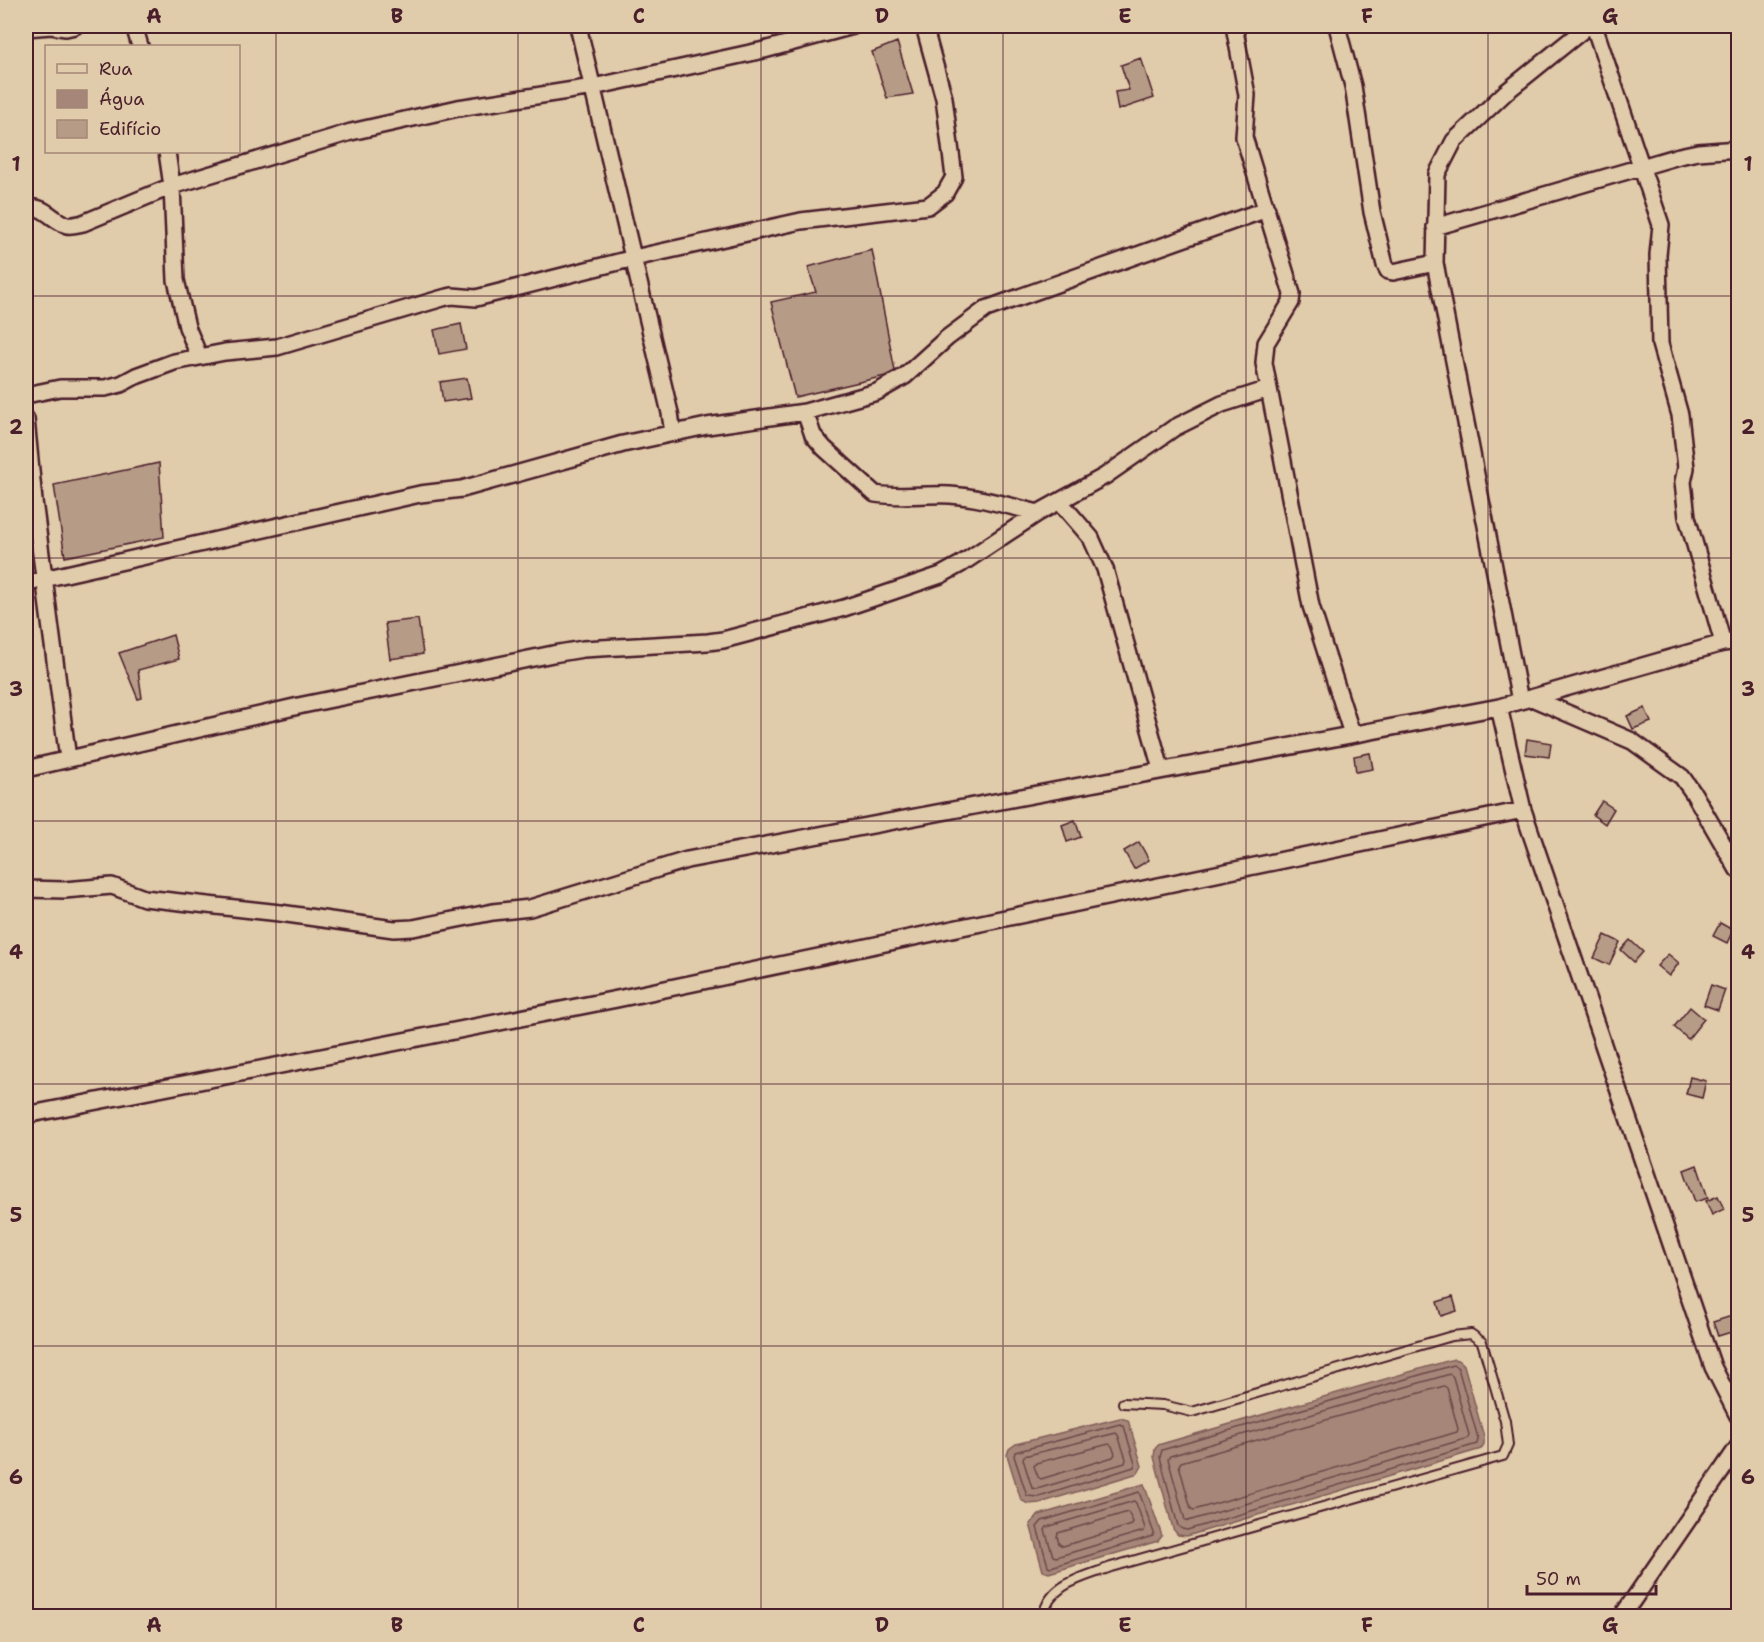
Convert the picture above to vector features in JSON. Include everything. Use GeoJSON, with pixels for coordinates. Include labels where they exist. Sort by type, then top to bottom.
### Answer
{"type":"FeatureCollection","features":[{"type":"Feature","properties":{"kind":"street"},"geometry":{"type":"LineString","coordinates":[[26,28],[75,26]]}},
{"type":"Feature","properties":{"kind":"street"},"geometry":{"type":"LineString","coordinates":[[134,26],[140,45]]}},
{"type":"Feature","properties":{"kind":"street"},"geometry":{"type":"LineString","coordinates":[[578,26],[673,433]]}},
{"type":"Feature","properties":{"kind":"street"},"geometry":{"type":"LineString","coordinates":[[26,209],[32,207],[49,213],[68,225],[83,223],[172,186],[351,132],[458,108],[593,87],[764,50],[854,26]]}},
{"type":"Feature","properties":{"kind":"street"},"geometry":{"type":"LineString","coordinates":[[26,395],[60,388],[105,388],[121,384],[174,362],[199,356],[277,347],[443,298],[452,296],[476,298],[634,258],[801,221],[928,206],[945,193],[954,177],[944,98],[924,26]]}},
{"type":"Feature","properties":{"kind":"street"},"geometry":{"type":"LineString","coordinates":[[1234,26],[1247,95],[1244,137],[1292,294],[1291,302],[1266,343],[1264,363],[1311,606],[1352,734]]}},
{"type":"Feature","properties":{"kind":"street"},"geometry":{"type":"LineString","coordinates":[[1337,26],[1353,86],[1372,212],[1385,265],[1388,271],[1393,272],[1435,263]]}},
{"type":"Feature","properties":{"kind":"street"},"geometry":{"type":"LineString","coordinates":[[1526,699],[1435,263],[1437,174],[1454,141],[1506,92],[1588,26]]}},
{"type":"Feature","properties":{"kind":"street"},"geometry":{"type":"LineString","coordinates":[[26,889],[64,890],[112,886],[144,898],[280,913],[394,929],[413,928],[493,912],[530,908],[687,860],[1499,707],[1731,642],[1687,517],[1683,482],[1686,468],[1680,415],[1660,344],[1658,255],[1661,225],[1594,26]]}},
{"type":"Feature","properties":{"kind":"street"},"geometry":{"type":"LineString","coordinates":[[1435,227],[1698,152],[1738,149]]}},
{"type":"Feature","properties":{"kind":"street"},"geometry":{"type":"LineString","coordinates":[[168,153],[172,186],[176,280],[186,327],[199,356]]}},
{"type":"Feature","properties":{"kind":"street"},"geometry":{"type":"LineString","coordinates":[[26,583],[420,494],[462,489],[623,444],[673,433],[805,412],[878,392],[905,376],[947,338],[986,309],[1267,209]]}},
{"type":"Feature","properties":{"kind":"street"},"geometry":{"type":"LineString","coordinates":[[26,769],[303,705],[553,654],[583,649],[723,640],[844,608],[941,574],[961,564],[1038,513],[1105,476],[1174,428],[1221,404],[1269,389]]}},
{"type":"Feature","properties":{"kind":"street"},"geometry":{"type":"LineString","coordinates":[[805,412],[813,435],[824,448],[875,494],[951,495],[1038,513]]}},
{"type":"Feature","properties":{"kind":"street"},"geometry":{"type":"LineString","coordinates":[[26,420],[44,580],[68,759]]}},
{"type":"Feature","properties":{"kind":"street"},"geometry":{"type":"LineString","coordinates":[[1060,502],[1091,538],[1105,569],[1161,769]]}},
{"type":"Feature","properties":{"kind":"street"},"geometry":{"type":"LineString","coordinates":[[1526,699],[1632,741],[1682,777],[1738,870]]}},
{"type":"Feature","properties":{"kind":"street"},"geometry":{"type":"LineString","coordinates":[[1499,707],[1523,810],[1713,1367],[1738,1416]]}},
{"type":"Feature","properties":{"kind":"street"},"geometry":{"type":"LineString","coordinates":[[26,1115],[617,999],[1523,810]]}},
{"type":"Feature","properties":{"kind":"street"},"geometry":{"type":"LineString","coordinates":[[1622,1617],[1738,1447]]}},
{"type":"Feature","properties":{"kind":"lane"},"geometry":{"type":"LineString","coordinates":[[1043,1617],[1046,1605],[1062,1585],[1072,1581],[1503,1456],[1508,1445],[1505,1420],[1482,1342],[1471,1334],[1452,1336],[1192,1412],[1163,1405],[1123,1403]]}},
{"type":"Feature","properties":{"kind":"water"},"geometry":{"type":"Polygon","coordinates":[[[1454,1359],[1464,1365],[1484,1437],[1481,1449],[1187,1536],[1178,1535],[1173,1529],[1154,1457],[1158,1445],[1454,1359]]]}},
{"type":"Feature","properties":{"kind":"water"},"geometry":{"type":"Polygon","coordinates":[[[1120,1418],[1128,1420],[1142,1466],[1138,1473],[1040,1503],[1028,1504],[1021,1500],[1007,1455],[1009,1449],[1016,1444],[1120,1418]]]}},
{"type":"Feature","properties":{"kind":"water"},"geometry":{"type":"Polygon","coordinates":[[[1144,1484],[1162,1536],[1158,1541],[1049,1573],[1043,1571],[1030,1524],[1039,1515],[1144,1484]]]}},
{"type":"Feature","properties":{"kind":"building"},"geometry":{"type":"Polygon","coordinates":[[[897,42],[913,94],[887,98],[872,52],[897,42]]]}},
{"type":"Feature","properties":{"kind":"building"},"geometry":{"type":"Polygon","coordinates":[[[1141,58],[1154,98],[1118,110],[1115,92],[1129,90],[1121,65],[1141,58]]]}},
{"type":"Feature","properties":{"kind":"building"},"geometry":{"type":"Polygon","coordinates":[[[872,250],[895,371],[885,376],[795,397],[771,302],[816,292],[808,267],[872,250]]]}},
{"type":"Feature","properties":{"kind":"building"},"geometry":{"type":"Polygon","coordinates":[[[461,324],[466,349],[439,354],[434,330],[461,324]]]}},
{"type":"Feature","properties":{"kind":"building"},"geometry":{"type":"Polygon","coordinates":[[[467,378],[471,398],[443,402],[440,382],[467,378]]]}},
{"type":"Feature","properties":{"kind":"building"},"geometry":{"type":"Polygon","coordinates":[[[159,463],[164,537],[65,557],[54,485],[159,463]]]}},
{"type":"Feature","properties":{"kind":"building"},"geometry":{"type":"Polygon","coordinates":[[[418,619],[423,654],[390,659],[385,623],[418,619]]]}},
{"type":"Feature","properties":{"kind":"building"},"geometry":{"type":"Polygon","coordinates":[[[173,635],[179,659],[138,670],[142,698],[138,699],[119,653],[173,635]]]}},
{"type":"Feature","properties":{"kind":"building"},"geometry":{"type":"Polygon","coordinates":[[[1645,708],[1651,722],[1633,729],[1627,716],[1645,708]]]}},
{"type":"Feature","properties":{"kind":"building"},"geometry":{"type":"Polygon","coordinates":[[[1527,739],[1551,743],[1549,757],[1525,754],[1527,739]]]}},
{"type":"Feature","properties":{"kind":"building"},"geometry":{"type":"Polygon","coordinates":[[[1370,753],[1373,769],[1356,772],[1354,756],[1370,753]]]}},
{"type":"Feature","properties":{"kind":"building"},"geometry":{"type":"Polygon","coordinates":[[[1602,801],[1614,809],[1605,824],[1593,815],[1602,801]]]}},
{"type":"Feature","properties":{"kind":"building"},"geometry":{"type":"Polygon","coordinates":[[[1075,820],[1081,837],[1067,842],[1062,825],[1075,820]]]}},
{"type":"Feature","properties":{"kind":"building"},"geometry":{"type":"Polygon","coordinates":[[[1139,842],[1149,860],[1134,869],[1124,851],[1139,842]]]}},
{"type":"Feature","properties":{"kind":"building"},"geometry":{"type":"Polygon","coordinates":[[[1720,923],[1733,930],[1727,943],[1713,936],[1720,923]]]}},
{"type":"Feature","properties":{"kind":"building"},"geometry":{"type":"Polygon","coordinates":[[[1605,935],[1620,942],[1609,965],[1594,958],[1605,935]]]}},
{"type":"Feature","properties":{"kind":"building"},"geometry":{"type":"Polygon","coordinates":[[[1630,940],[1643,952],[1634,962],[1621,950],[1630,940]]]}},
{"type":"Feature","properties":{"kind":"building"},"geometry":{"type":"Polygon","coordinates":[[[1668,954],[1679,963],[1669,976],[1657,966],[1668,954]]]}},
{"type":"Feature","properties":{"kind":"building"},"geometry":{"type":"Polygon","coordinates":[[[1711,985],[1725,990],[1718,1010],[1704,1005],[1711,985]]]}},
{"type":"Feature","properties":{"kind":"building"},"geometry":{"type":"Polygon","coordinates":[[[1690,1007],[1704,1019],[1688,1039],[1674,1027],[1690,1007]]]}},
{"type":"Feature","properties":{"kind":"building"},"geometry":{"type":"Polygon","coordinates":[[[1690,1077],[1706,1081],[1702,1098],[1686,1094],[1690,1077]]]}},
{"type":"Feature","properties":{"kind":"building"},"geometry":{"type":"Polygon","coordinates":[[[1697,1165],[1708,1198],[1695,1202],[1684,1170],[1697,1165]]]}},
{"type":"Feature","properties":{"kind":"building"},"geometry":{"type":"Polygon","coordinates":[[[1718,1196],[1724,1209],[1712,1215],[1706,1201],[1718,1196]]]}},
{"type":"Feature","properties":{"kind":"building"},"geometry":{"type":"Polygon","coordinates":[[[1453,1297],[1457,1311],[1441,1316],[1437,1302],[1453,1297]]]}},
{"type":"Feature","properties":{"kind":"building"},"geometry":{"type":"Polygon","coordinates":[[[1738,1314],[1738,1330],[1718,1336],[1713,1322],[1738,1314]]]}}]}
